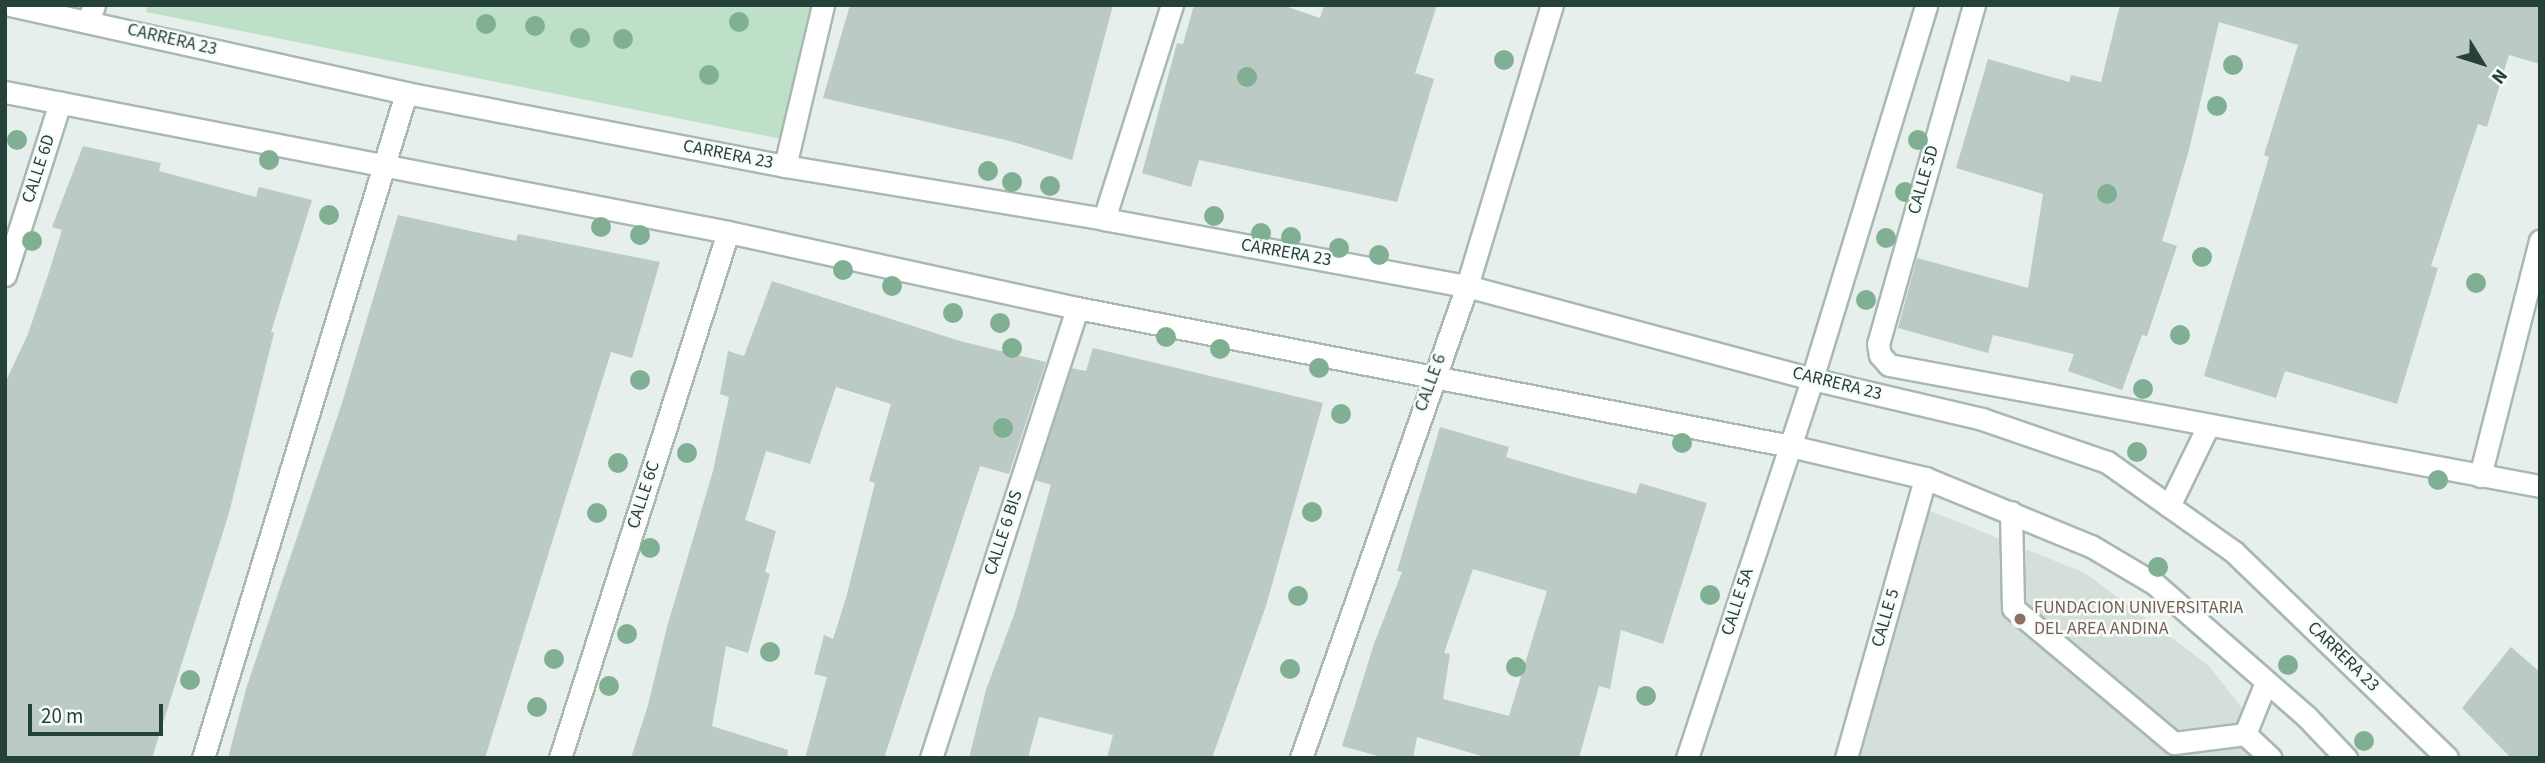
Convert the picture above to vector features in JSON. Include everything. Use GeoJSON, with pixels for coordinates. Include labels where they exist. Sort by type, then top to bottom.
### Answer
{"type":"FeatureCollection","features":[{"type":"Feature","properties":{"kind":"street","name":"CARRERA 23"},"geometry":{"type":"LineString","coordinates":[[10,5],[91,13],[407,93],[785,166],[1104,219],[1467,286],[1812,379],[1982,419],[2107,462],[2234,552],[2446,758]]}},
{"type":"Feature","properties":{"kind":"street"},"geometry":{"type":"LineString","coordinates":[[785,166],[823,5]]}},
{"type":"Feature","properties":{"kind":"street"},"geometry":{"type":"LineString","coordinates":[[1104,219],[1172,5]]}},
{"type":"Feature","properties":{"kind":"street","name":"CALLE 6"},"geometry":{"type":"LineString","coordinates":[[1301,758],[1467,286],[1552,5]]}},
{"type":"Feature","properties":{"kind":"street","name":"CALLE 5A"},"geometry":{"type":"LineString","coordinates":[[1687,758],[1812,379],[1926,5]]}},
{"type":"Feature","properties":{"kind":"street","name":"CALLE 5D"},"geometry":{"type":"LineString","coordinates":[[1974,5],[1878,344],[1880,355],[1889,365],[2208,426]]}},
{"type":"Feature","properties":{"kind":"street"},"geometry":{"type":"LineString","coordinates":[[5,92],[729,232],[1077,308],[1790,446],[1925,478],[2091,546],[2155,584],[2307,717],[2346,758]]}},
{"type":"Feature","properties":{"kind":"street"},"geometry":{"type":"LineString","coordinates":[[203,758],[407,93]]}},
{"type":"Feature","properties":{"kind":"street","name":"CALLE 6D"},"geometry":{"type":"LineString","coordinates":[[5,275],[60,103]]}},
{"type":"Feature","properties":{"kind":"street","name":"CALLE 6C"},"geometry":{"type":"LineString","coordinates":[[560,758],[729,232]]}},
{"type":"Feature","properties":{"kind":"street"},"geometry":{"type":"LineString","coordinates":[[2480,476],[2540,241]]}},
{"type":"Feature","properties":{"kind":"street","name":"CALLE 6 BIS"},"geometry":{"type":"LineString","coordinates":[[931,758],[1077,308]]}},
{"type":"Feature","properties":{"kind":"street"},"geometry":{"type":"LineString","coordinates":[[2169,506],[2208,426],[2540,486]]}},
{"type":"Feature","properties":{"kind":"street","name":"CALLE 5"},"geometry":{"type":"LineString","coordinates":[[1846,758],[1925,478]]}},
{"type":"Feature","properties":{"kind":"street"},"geometry":{"type":"LineString","coordinates":[[2011,512],[2013,608],[2174,743],[2245,734],[2271,758]]}},
{"type":"Feature","properties":{"kind":"street"},"geometry":{"type":"LineString","coordinates":[[2245,734],[2266,682]]}},
{"type":"Feature","properties":{"kind":"shaded area","name":"FUNDACION UNIVERSITARIA DEL AREA ANDINA"},"geometry":{"type":"Polygon","coordinates":[[[1923,508],[2085,573],[2209,666],[2281,758],[1857,758],[1923,508]]]}},
{"type":"Feature","properties":{"kind":"green space"},"geometry":{"type":"Polygon","coordinates":[[[147,5],[819,5],[782,139],[146,12],[147,5]]]}},
{"type":"Feature","properties":{"kind":"building"},"geometry":{"type":"Polygon","coordinates":[[[850,5],[1113,5],[1072,160],[1010,141],[823,98],[850,5]]]}},
{"type":"Feature","properties":{"kind":"building"},"geometry":{"type":"Polygon","coordinates":[[[1194,5],[1282,5],[1320,18],[1324,5],[1437,5],[1415,73],[1434,79],[1397,202],[1199,160],[1191,187],[1142,173],[1177,43],[1183,44],[1194,5]]]}},
{"type":"Feature","properties":{"kind":"building"},"geometry":{"type":"Polygon","coordinates":[[[2120,5],[2540,5],[2540,64],[2509,55],[2487,127],[2478,124],[2431,266],[2438,268],[2397,404],[2285,371],[2276,398],[2204,376],[2269,157],[2264,155],[2298,45],[2219,22],[2189,150],[2162,241],[2177,246],[2147,336],[2142,335],[2122,390],[2068,371],[2074,354],[1993,335],[1988,353],[1898,328],[1917,258],[2028,288],[2043,194],[1956,168],[1988,59],[2069,82],[2071,75],[2101,82],[2120,5]]]}},
{"type":"Feature","properties":{"kind":"building"},"geometry":{"type":"Polygon","coordinates":[[[83,146],[161,163],[159,171],[256,197],[259,187],[312,200],[271,332],[274,333],[229,513],[152,758],[5,758],[5,383],[28,334],[49,272],[62,230],[52,227],[83,146]]]}},
{"type":"Feature","properties":{"kind":"building"},"geometry":{"type":"Polygon","coordinates":[[[398,215],[516,241],[518,234],[660,262],[632,358],[611,352],[485,758],[228,758],[246,689],[342,403],[398,215]]]}},
{"type":"Feature","properties":{"kind":"building"},"geometry":{"type":"Polygon","coordinates":[[[772,281],[960,341],[1046,362],[1009,474],[980,466],[884,758],[805,758],[827,677],[814,674],[824,635],[833,639],[846,598],[875,483],[869,481],[891,404],[836,387],[810,464],[766,451],[745,520],[776,531],[765,572],[770,574],[748,653],[726,646],[712,726],[788,750],[787,758],[631,758],[713,471],[729,397],[720,394],[728,351],[744,356],[772,281]]]}},
{"type":"Feature","properties":{"kind":"building"},"geometry":{"type":"Polygon","coordinates":[[[1093,348],[1323,403],[1266,606],[1212,758],[1107,758],[1113,735],[1039,717],[1028,758],[969,758],[986,690],[1015,612],[1051,485],[1035,480],[1071,368],[1086,371],[1093,348]]]}},
{"type":"Feature","properties":{"kind":"building"},"geometry":{"type":"Polygon","coordinates":[[[1440,427],[1509,447],[1506,457],[1570,476],[1636,494],[1640,483],[1707,503],[1663,644],[1621,630],[1610,689],[1599,686],[1579,758],[1488,758],[1417,737],[1413,758],[1385,758],[1342,746],[1374,644],[1402,572],[1397,571],[1440,427]],[[1473,569],[1444,653],[1450,654],[1443,699],[1509,716],[1547,591],[1473,569]]]}},
{"type":"Feature","properties":{"kind":"building"},"geometry":{"type":"Polygon","coordinates":[[[2511,647],[2540,672],[2540,758],[2511,758],[2462,708],[2511,647]]]}},
{"type":"Feature","properties":{"kind":"place","name":"FUNDACION UNIVERSITARIA DEL AREA ANDINA"},"geometry":{"type":"Point","coordinates":[2020,619]}}]}
